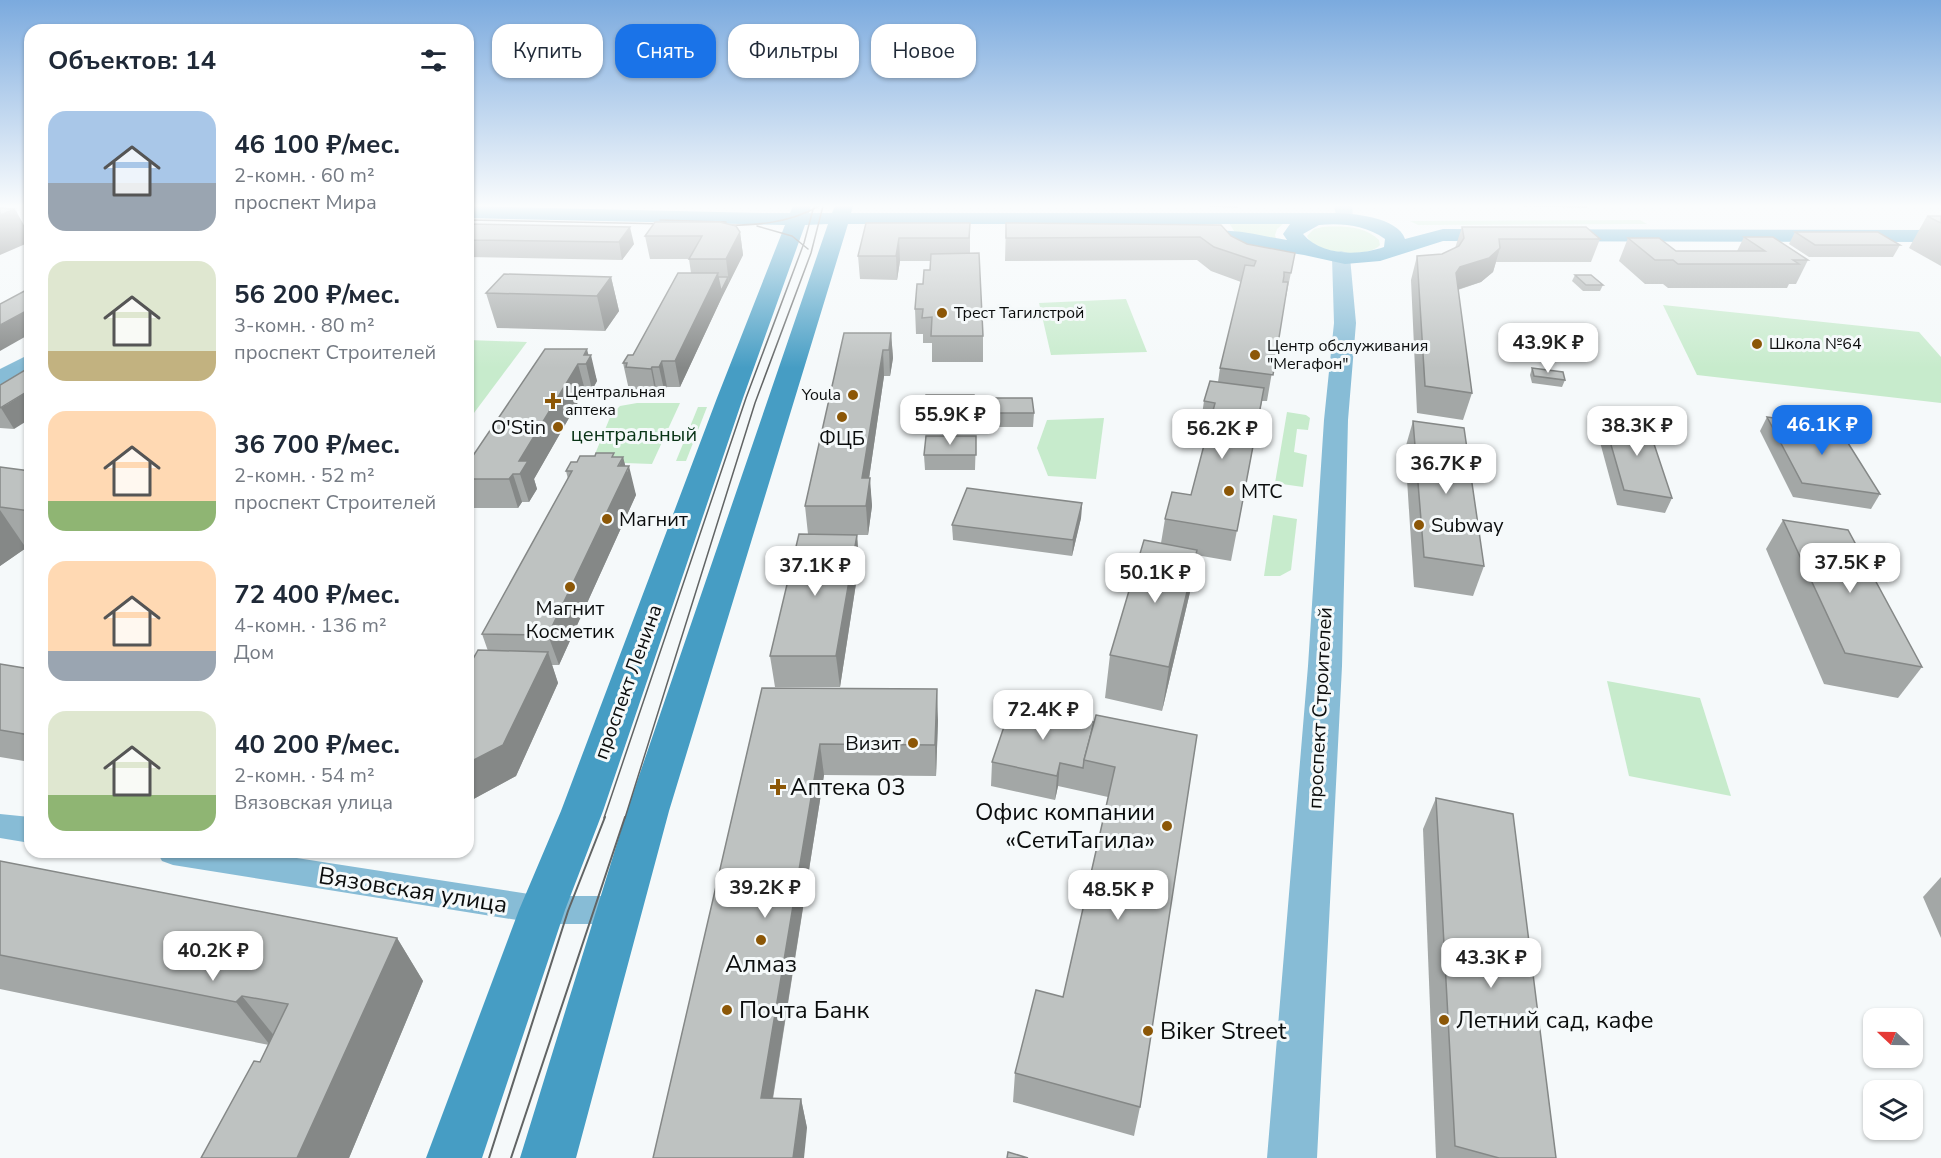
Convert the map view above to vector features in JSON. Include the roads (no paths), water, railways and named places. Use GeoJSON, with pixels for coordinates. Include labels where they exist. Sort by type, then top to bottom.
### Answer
{"type":"FeatureCollection","features":[{"type":"Feature","properties":{"kind":"main road","name":"проспект Ленина"},"geometry":{"type":"LineString","coordinates":[[454,1158],[542,910],[582,812],[718,429],[782,260]]}},
{"type":"Feature","properties":{"kind":"main road"},"geometry":{"type":"LineString","coordinates":[[548,1158],[648,811],[828,260]]}},
{"type":"Feature","properties":{"kind":"street","name":"проспект Строителей"},"geometry":{"type":"LineString","coordinates":[[1292,1158],[1324,666],[1336,420],[1345,323],[1341,260]]}},
{"type":"Feature","properties":{"kind":"street"},"geometry":{"type":"LineString","coordinates":[[0,378],[24,364]]}},
{"type":"Feature","properties":{"kind":"street"},"geometry":{"type":"LineString","coordinates":[[0,826],[24,829]]}},
{"type":"Feature","properties":{"kind":"street","name":"Вязовская улица"},"geometry":{"type":"LineString","coordinates":[[211,858],[542,910],[619,910]]}},
{"type":"Feature","properties":{"kind":"tram line"},"geometry":{"type":"LineString","coordinates":[[604,818],[746,398],[798,260]]}},
{"type":"Feature","properties":{"kind":"tram line"},"geometry":{"type":"LineString","coordinates":[[625,818],[755,403],[808,260]]}},
{"type":"Feature","properties":{"kind":"tram line"},"geometry":{"type":"LineString","coordinates":[[489,1158],[568,911],[605,817]]}},
{"type":"Feature","properties":{"kind":"tram line"},"geometry":{"type":"LineString","coordinates":[[511,1158],[625,817]]}},
{"type":"Feature","properties":{"kind":"place","name":"Трест Тагилстрой"},"geometry":{"type":"Point","coordinates":[942,313]}},
{"type":"Feature","properties":{"kind":"place","name":"Школа №64"},"geometry":{"type":"Point","coordinates":[1757,344]}},
{"type":"Feature","properties":{"kind":"place","name":"Центр обслуживания \"Мегафон\""},"geometry":{"type":"Point","coordinates":[1255,355]}},
{"type":"Feature","properties":{"kind":"place","name":"Youla"},"geometry":{"type":"Point","coordinates":[853,395]}},
{"type":"Feature","properties":{"kind":"place","name":"Центральная аптека"},"geometry":{"type":"Point","coordinates":[553,401]}},
{"type":"Feature","properties":{"kind":"place","name":"ФЦБ"},"geometry":{"type":"Point","coordinates":[842,417]}},
{"type":"Feature","properties":{"kind":"place","name":"O'Stin"},"geometry":{"type":"Point","coordinates":[558,427]}},
{"type":"Feature","properties":{"kind":"place","name":"МТС"},"geometry":{"type":"Point","coordinates":[1229,491]}},
{"type":"Feature","properties":{"kind":"place","name":"Магнит"},"geometry":{"type":"Point","coordinates":[607,519]}},
{"type":"Feature","properties":{"kind":"place","name":"Subway"},"geometry":{"type":"Point","coordinates":[1419,525]}},
{"type":"Feature","properties":{"kind":"place","name":"Магнит Косметик"},"geometry":{"type":"Point","coordinates":[570,587]}},
{"type":"Feature","properties":{"kind":"place","name":"Визит"},"geometry":{"type":"Point","coordinates":[913,743]}},
{"type":"Feature","properties":{"kind":"place","name":"Аптека 03"},"geometry":{"type":"Point","coordinates":[778,787]}},
{"type":"Feature","properties":{"kind":"place","name":"Офис компании «СетиТагила»"},"geometry":{"type":"Point","coordinates":[1167,826]}},
{"type":"Feature","properties":{"kind":"place","name":"Алмаз"},"geometry":{"type":"Point","coordinates":[761,940]}},
{"type":"Feature","properties":{"kind":"place","name":"Почта Банк"},"geometry":{"type":"Point","coordinates":[727,1010]}},
{"type":"Feature","properties":{"kind":"place","name":"Летний сад, кафе"},"geometry":{"type":"Point","coordinates":[1444,1020]}},
{"type":"Feature","properties":{"kind":"place","name":"Biker Street"},"geometry":{"type":"Point","coordinates":[1148,1031]}},
{"type":"Feature","properties":{"kind":"park label","name":"центральный"},"geometry":{"type":"Point","coordinates":[634,434]}}]}
